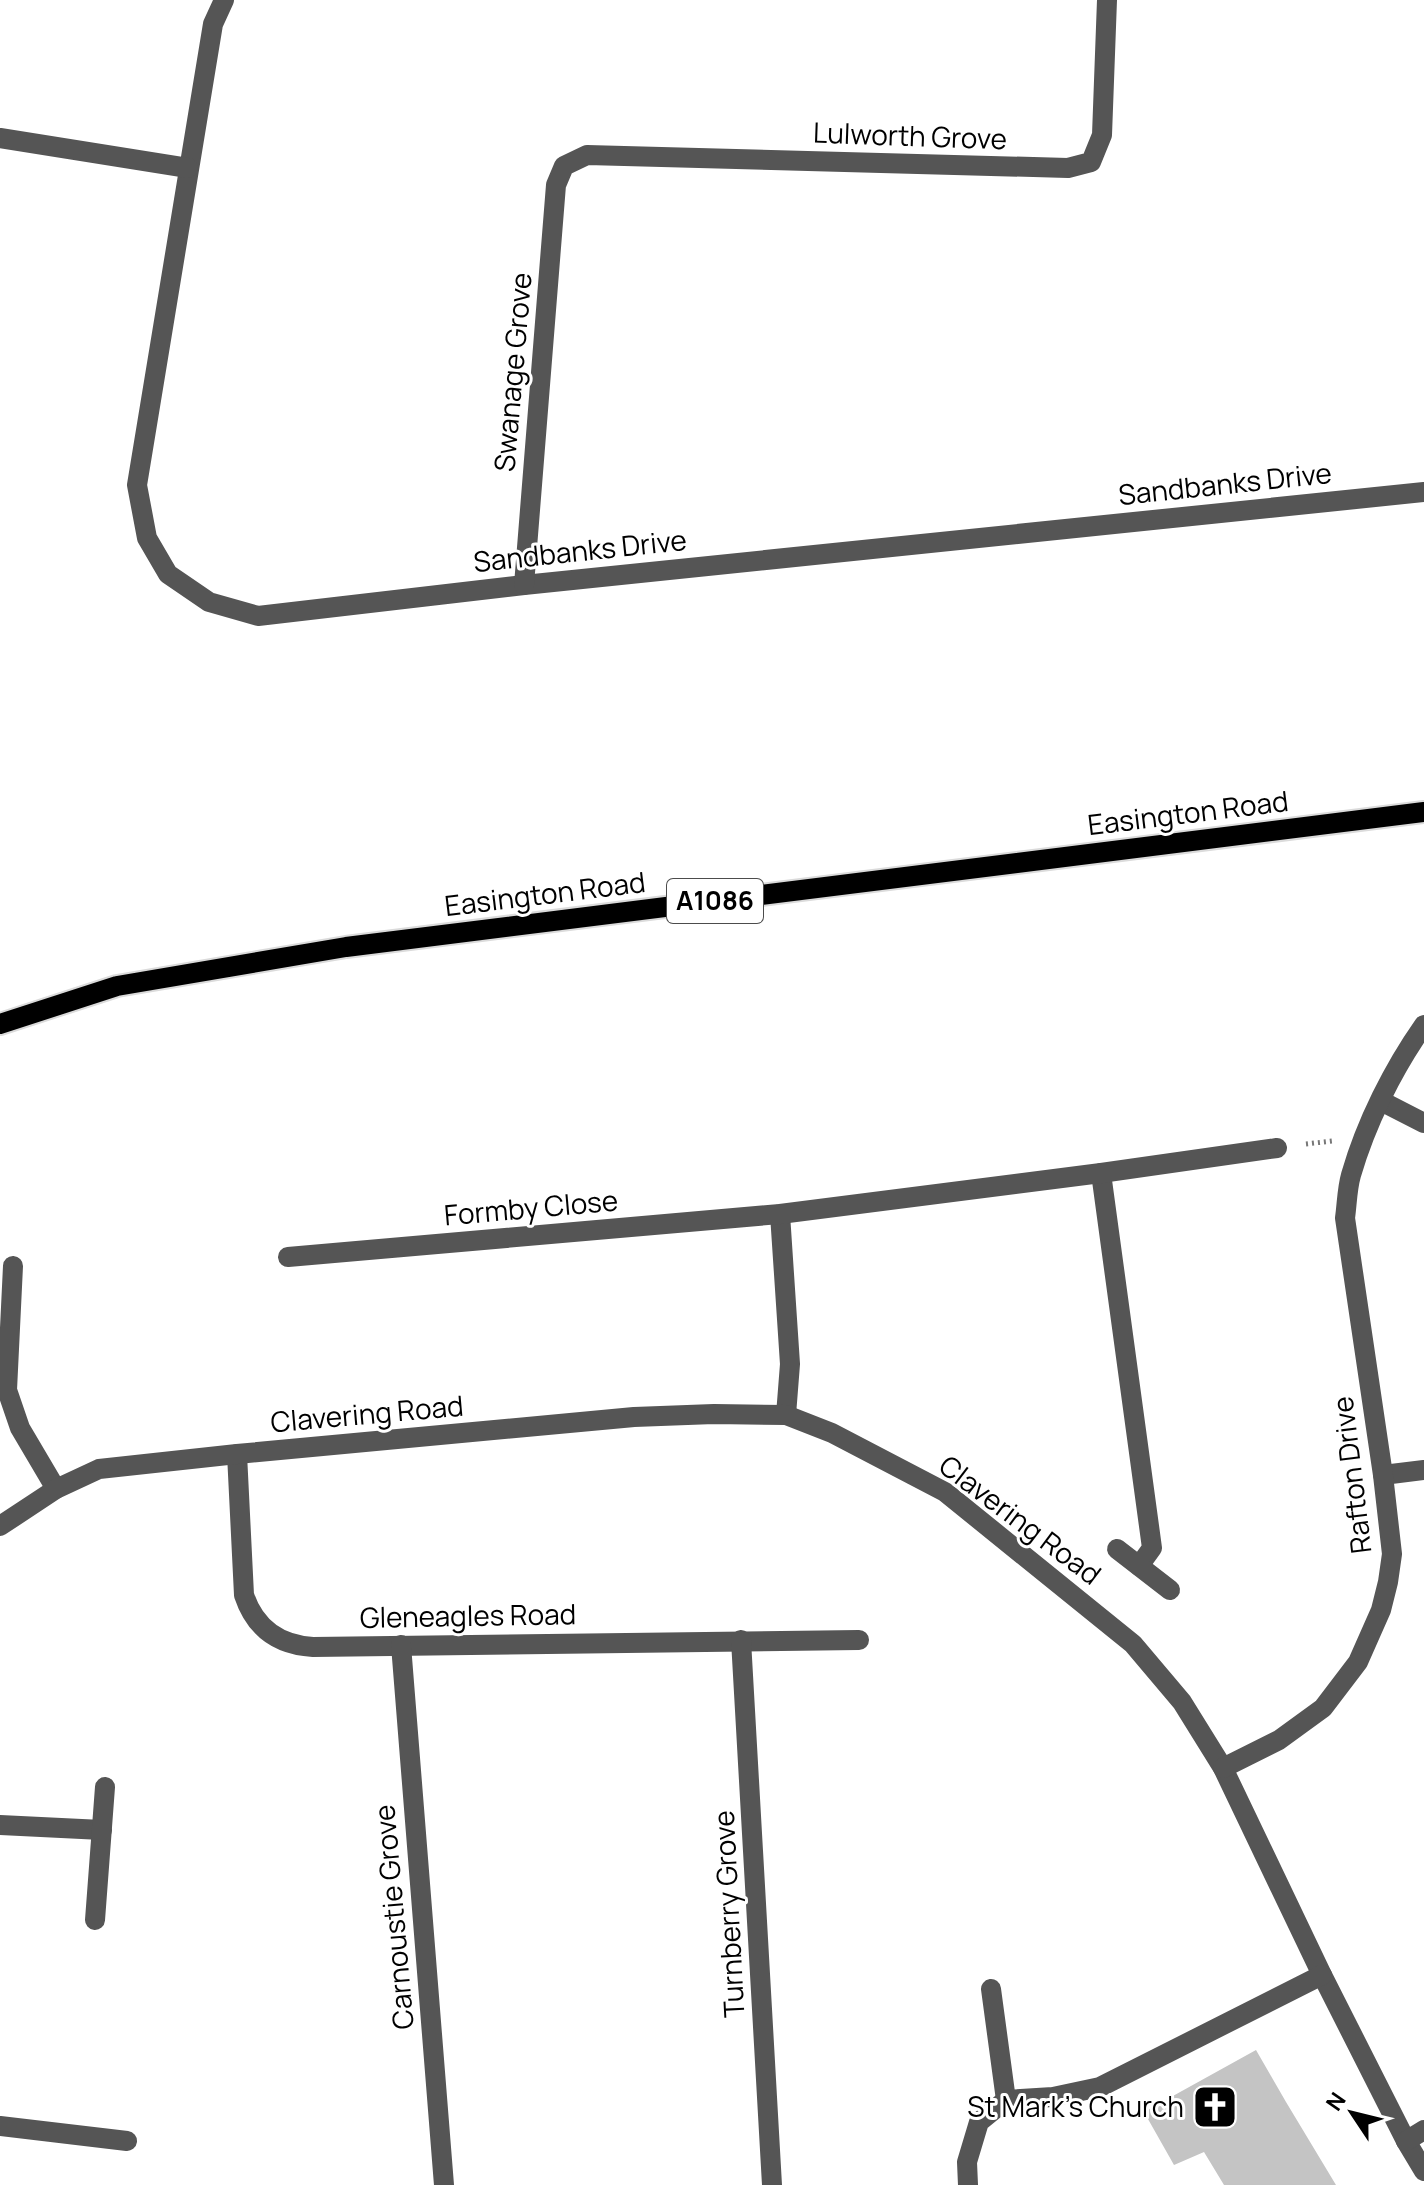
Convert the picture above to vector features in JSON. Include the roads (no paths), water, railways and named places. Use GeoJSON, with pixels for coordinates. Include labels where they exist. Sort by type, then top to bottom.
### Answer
{"type":"FeatureCollection","features":[{"type":"Feature","properties":{"kind":"main road","name":"Easington Road"},"geometry":{"type":"LineString","coordinates":[[4,1025],[117,986],[346,947],[1424,812]]}},
{"type":"Feature","properties":{"kind":"street","name":"Sandbanks Drive"},"geometry":{"type":"LineString","coordinates":[[224,0],[213,24],[137,485],[147,538],[168,574],[209,602],[258,616],[524,585],[1424,492]]}},
{"type":"Feature","properties":{"kind":"street","name":"Lulworth Grove"},"geometry":{"type":"LineString","coordinates":[[564,166],[587,155],[1068,168],[1091,162],[1102,135],[1107,0]]}},
{"type":"Feature","properties":{"kind":"street"},"geometry":{"type":"LineString","coordinates":[[0,138],[188,168]]}},
{"type":"Feature","properties":{"kind":"street","name":"Swanage Grove"},"geometry":{"type":"LineString","coordinates":[[524,585],[556,185],[564,166]]}},
{"type":"Feature","properties":{"kind":"street","name":"Rafton Drive"},"geometry":{"type":"LineString","coordinates":[[1223,1768],[1279,1740],[1323,1708],[1358,1662],[1381,1610],[1392,1554],[1345,1218],[1350,1178],[1365,1137],[1408,1049],[1424,1025]]}},
{"type":"Feature","properties":{"kind":"street"},"geometry":{"type":"LineString","coordinates":[[1381,1101],[1424,1123]]}},
{"type":"Feature","properties":{"kind":"street","name":"Formby Close"},"geometry":{"type":"LineString","coordinates":[[288,1257],[780,1214],[1277,1148]]}},
{"type":"Feature","properties":{"kind":"street"},"geometry":{"type":"LineString","coordinates":[[1101,1173],[1152,1548],[1139,1566]]}},
{"type":"Feature","properties":{"kind":"street"},"geometry":{"type":"LineString","coordinates":[[780,1214],[790,1364],[786,1415]]}},
{"type":"Feature","properties":{"kind":"street"},"geometry":{"type":"LineString","coordinates":[[13,1266],[4,1337],[7,1390],[20,1428],[56,1489]]}},
{"type":"Feature","properties":{"kind":"street","name":"Clavering Road"},"geometry":{"type":"LineString","coordinates":[[0,1526],[56,1489],[99,1469],[634,1417],[786,1415],[870,1451],[945,1492],[1052,1576],[1133,1644],[1182,1702],[1223,1768],[1322,1975],[1424,2171]]}},
{"type":"Feature","properties":{"kind":"street","name":"Gleneagles Road"},"geometry":{"type":"LineString","coordinates":[[237,1454],[244,1595],[249,1611],[271,1636],[298,1646],[859,1640]]}},
{"type":"Feature","properties":{"kind":"street"},"geometry":{"type":"LineString","coordinates":[[1383,1475],[1424,1470]]}},
{"type":"Feature","properties":{"kind":"street"},"geometry":{"type":"LineString","coordinates":[[1117,1549],[1170,1590]]}},
{"type":"Feature","properties":{"kind":"street","name":"Turnberry Grove"},"geometry":{"type":"LineString","coordinates":[[741,1640],[772,2185]]}},
{"type":"Feature","properties":{"kind":"street","name":"Carnoustie Grove"},"geometry":{"type":"LineString","coordinates":[[401,1645],[444,2185]]}},
{"type":"Feature","properties":{"kind":"street"},"geometry":{"type":"LineString","coordinates":[[95,1920],[105,1787]]}},
{"type":"Feature","properties":{"kind":"street"},"geometry":{"type":"LineString","coordinates":[[0,1825],[102,1830]]}},
{"type":"Feature","properties":{"kind":"street"},"geometry":{"type":"LineString","coordinates":[[968,2185],[967,2162],[979,2122],[1006,2100],[1053,2097],[1100,2087],[1322,1975]]}},
{"type":"Feature","properties":{"kind":"street"},"geometry":{"type":"LineString","coordinates":[[991,1989],[1006,2100]]}},
{"type":"Feature","properties":{"kind":"street"},"geometry":{"type":"LineString","coordinates":[[0,2126],[127,2141]]}},
{"type":"Feature","properties":{"kind":"street"},"geometry":{"type":"LineString","coordinates":[[1406,2141],[1424,2130]]}},
{"type":"Feature","properties":{"kind":"place","name":"St Mark's Church"},"geometry":{"type":"Point","coordinates":[1215,2107]}}]}
